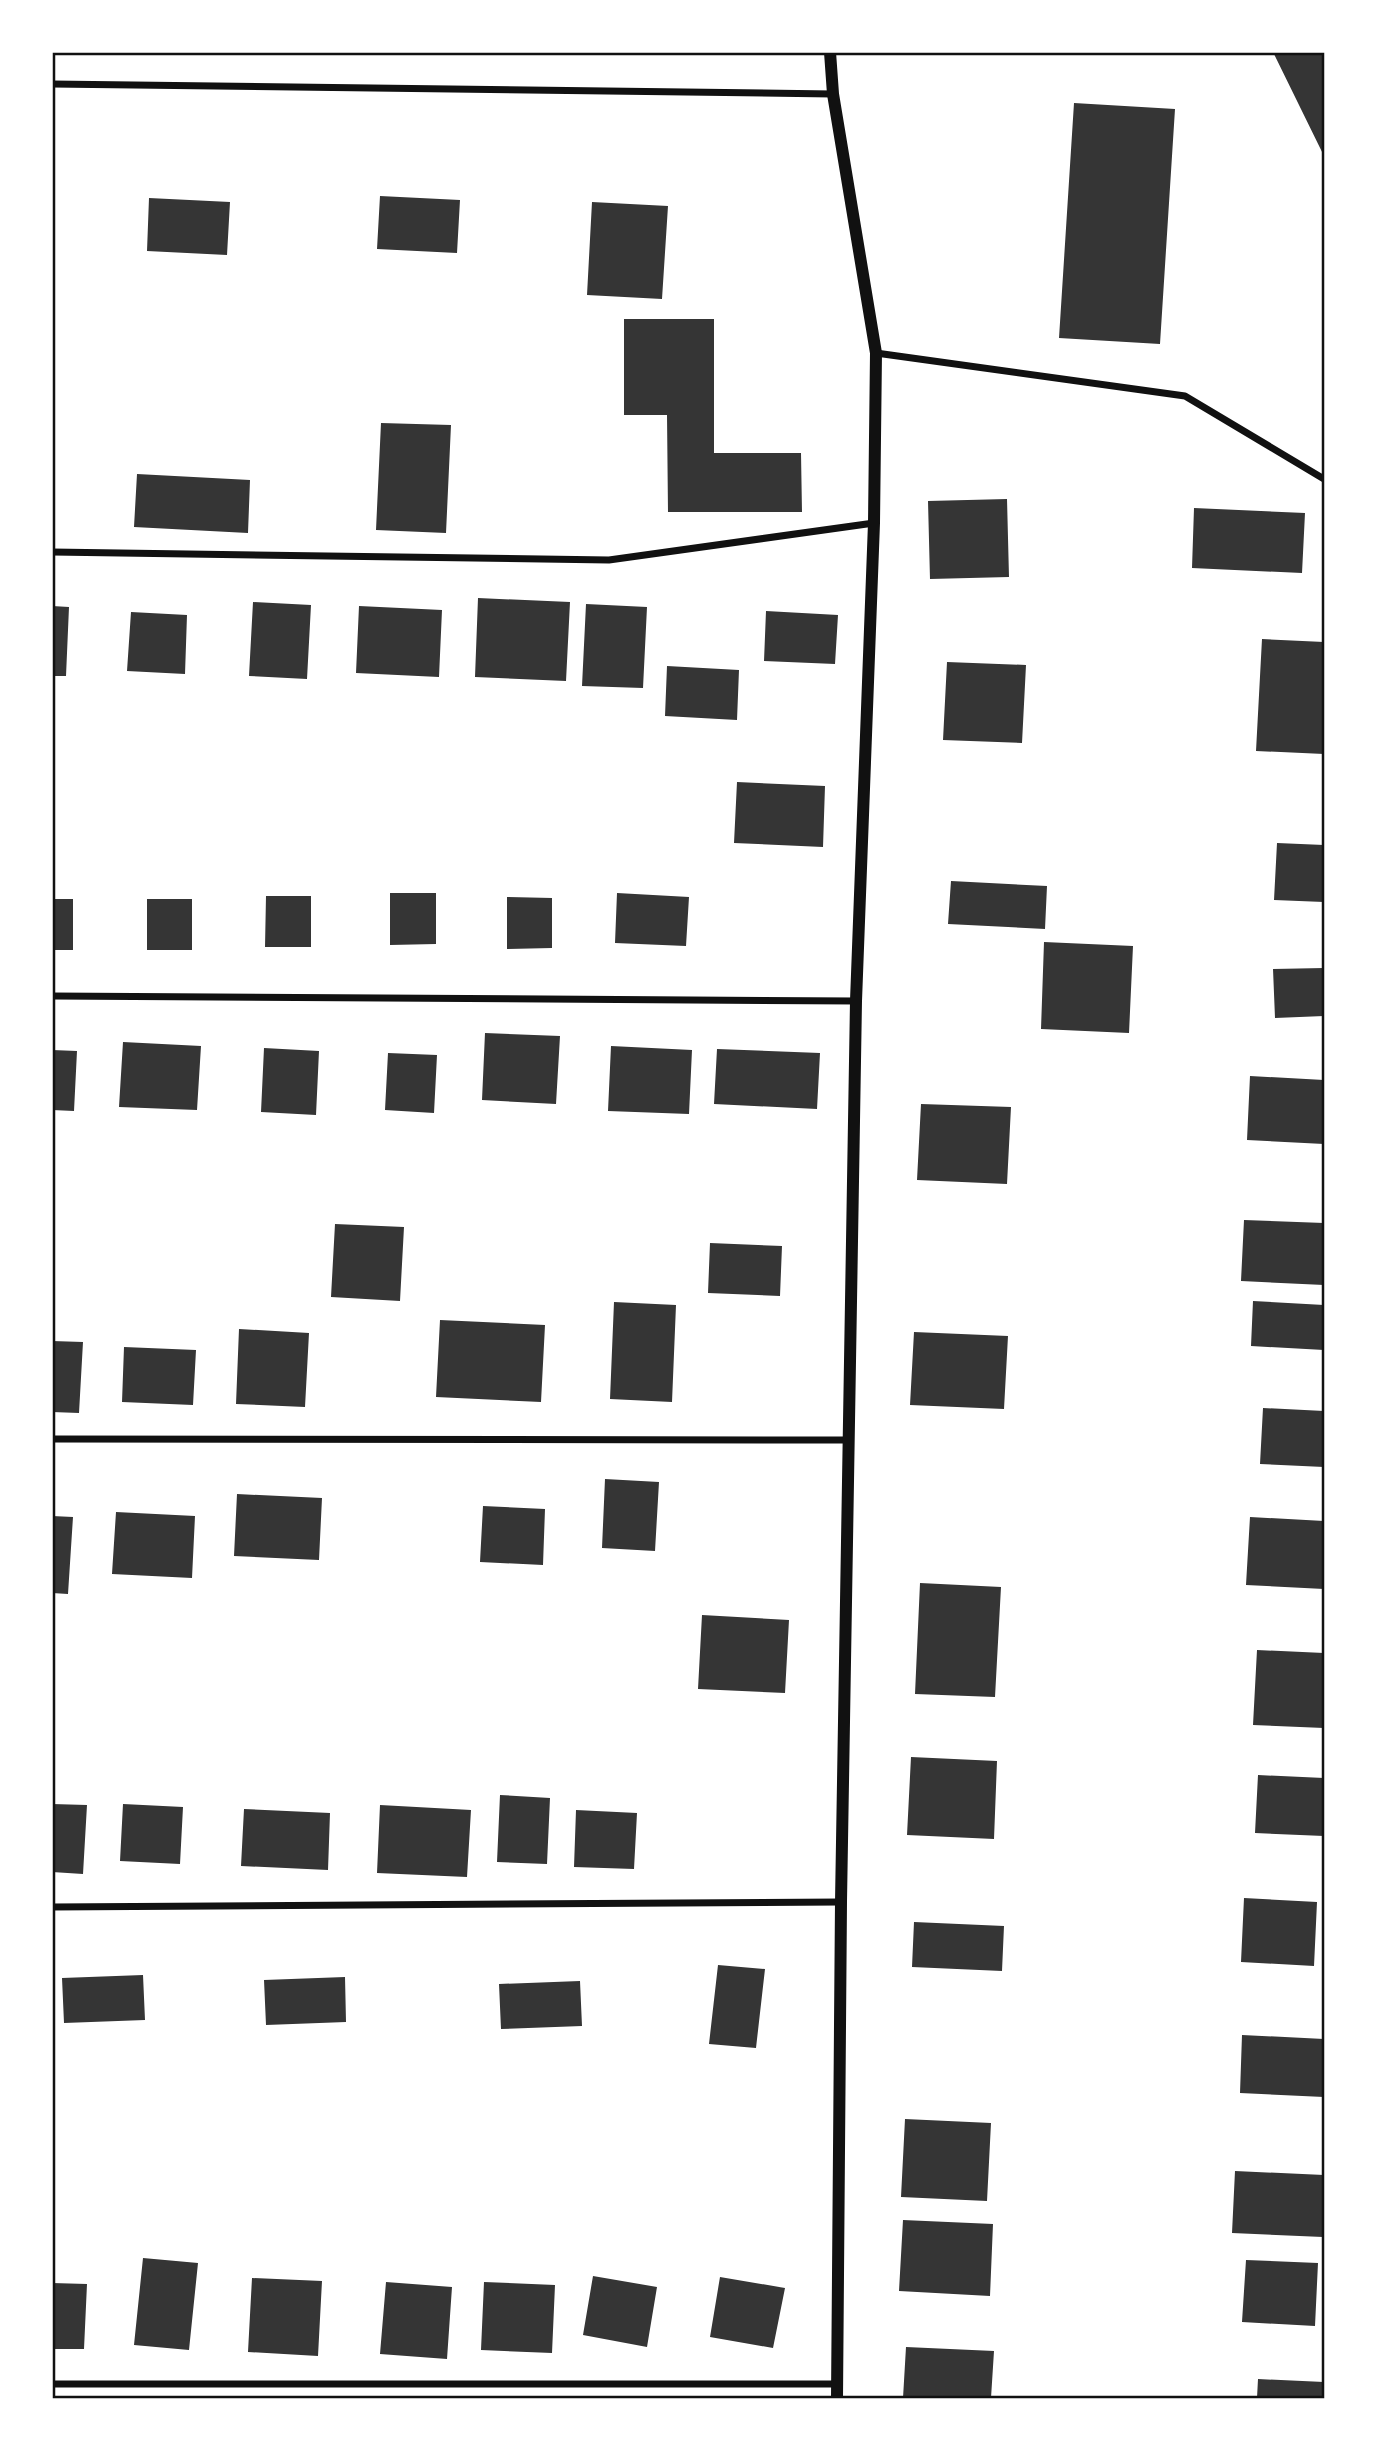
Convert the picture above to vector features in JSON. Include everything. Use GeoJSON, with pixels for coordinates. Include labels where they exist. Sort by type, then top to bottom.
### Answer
{"type":"FeatureCollection","features":[{"type":"Feature","properties":{"kind":"street"},"geometry":{"type":"LineString","coordinates":[[830,52],[833,94],[876,353],[874,523],[856,1001],[841,1902],[837,2399]]}},
{"type":"Feature","properties":{"kind":"street"},"geometry":{"type":"LineString","coordinates":[[52,84],[833,94]]}},
{"type":"Feature","properties":{"kind":"street"},"geometry":{"type":"LineString","coordinates":[[876,353],[1185,396],[1325,479]]}},
{"type":"Feature","properties":{"kind":"street"},"geometry":{"type":"LineString","coordinates":[[52,552],[608,560],[874,523]]}},
{"type":"Feature","properties":{"kind":"street"},"geometry":{"type":"LineString","coordinates":[[52,996],[856,1001]]}},
{"type":"Feature","properties":{"kind":"street"},"geometry":{"type":"LineString","coordinates":[[52,1439],[850,1440]]}},
{"type":"Feature","properties":{"kind":"street"},"geometry":{"type":"LineString","coordinates":[[52,1907],[841,1902]]}},
{"type":"Feature","properties":{"kind":"street"},"geometry":{"type":"LineString","coordinates":[[52,2384],[838,2385]]}},
{"type":"Feature","properties":{"kind":"building"},"geometry":{"type":"Polygon","coordinates":[[[1273,52],[1324,52],[1324,156],[1273,52]]]}},
{"type":"Feature","properties":{"kind":"building"},"geometry":{"type":"Polygon","coordinates":[[[1074,103],[1175,109],[1160,344],[1059,338],[1074,103]]]}},
{"type":"Feature","properties":{"kind":"building"},"geometry":{"type":"Polygon","coordinates":[[[380,196],[460,200],[457,253],[377,249],[380,196]]]}},
{"type":"Feature","properties":{"kind":"building"},"geometry":{"type":"Polygon","coordinates":[[[149,198],[230,202],[227,255],[147,251],[149,198]]]}},
{"type":"Feature","properties":{"kind":"building"},"geometry":{"type":"Polygon","coordinates":[[[592,202],[668,206],[662,299],[587,295],[592,202]]]}},
{"type":"Feature","properties":{"kind":"building"},"geometry":{"type":"Polygon","coordinates":[[[624,319],[714,319],[714,453],[801,453],[802,512],[668,512],[667,415],[624,415],[624,319]]]}},
{"type":"Feature","properties":{"kind":"building"},"geometry":{"type":"Polygon","coordinates":[[[381,423],[451,425],[446,533],[376,530],[381,423]]]}},
{"type":"Feature","properties":{"kind":"building"},"geometry":{"type":"Polygon","coordinates":[[[137,474],[250,480],[248,533],[134,527],[137,474]]]}},
{"type":"Feature","properties":{"kind":"building"},"geometry":{"type":"Polygon","coordinates":[[[1007,499],[1009,577],[930,579],[928,501],[1007,499]]]}},
{"type":"Feature","properties":{"kind":"building"},"geometry":{"type":"Polygon","coordinates":[[[1194,508],[1305,513],[1302,573],[1192,568],[1194,508]]]}},
{"type":"Feature","properties":{"kind":"building"},"geometry":{"type":"Polygon","coordinates":[[[478,598],[570,602],[566,681],[475,677],[478,598]]]}},
{"type":"Feature","properties":{"kind":"building"},"geometry":{"type":"Polygon","coordinates":[[[253,602],[311,605],[307,679],[249,676],[253,602]]]}},
{"type":"Feature","properties":{"kind":"building"},"geometry":{"type":"Polygon","coordinates":[[[586,604],[647,607],[643,688],[582,686],[586,604]]]}},
{"type":"Feature","properties":{"kind":"building"},"geometry":{"type":"Polygon","coordinates":[[[52,606],[69,607],[66,676],[52,676],[52,606]]]}},
{"type":"Feature","properties":{"kind":"building"},"geometry":{"type":"Polygon","coordinates":[[[359,606],[442,610],[439,677],[356,673],[359,606]]]}},
{"type":"Feature","properties":{"kind":"building"},"geometry":{"type":"Polygon","coordinates":[[[766,611],[838,615],[835,664],[764,661],[766,611]]]}},
{"type":"Feature","properties":{"kind":"building"},"geometry":{"type":"Polygon","coordinates":[[[131,612],[187,615],[185,674],[127,671],[131,612]]]}},
{"type":"Feature","properties":{"kind":"building"},"geometry":{"type":"Polygon","coordinates":[[[1262,639],[1324,642],[1324,754],[1256,751],[1262,639]]]}},
{"type":"Feature","properties":{"kind":"building"},"geometry":{"type":"Polygon","coordinates":[[[947,662],[1026,665],[1022,743],[943,740],[947,662]]]}},
{"type":"Feature","properties":{"kind":"building"},"geometry":{"type":"Polygon","coordinates":[[[667,666],[739,670],[737,720],[665,716],[667,666]]]}},
{"type":"Feature","properties":{"kind":"building"},"geometry":{"type":"Polygon","coordinates":[[[737,782],[825,786],[823,847],[734,843],[737,782]]]}},
{"type":"Feature","properties":{"kind":"building"},"geometry":{"type":"Polygon","coordinates":[[[1277,843],[1324,845],[1324,902],[1274,900],[1277,843]]]}},
{"type":"Feature","properties":{"kind":"building"},"geometry":{"type":"Polygon","coordinates":[[[951,881],[1047,886],[1045,929],[948,924],[951,881]]]}},
{"type":"Feature","properties":{"kind":"building"},"geometry":{"type":"Polygon","coordinates":[[[390,893],[436,893],[436,944],[390,945],[390,893]]]}},
{"type":"Feature","properties":{"kind":"building"},"geometry":{"type":"Polygon","coordinates":[[[617,893],[689,897],[686,946],[615,943],[617,893]]]}},
{"type":"Feature","properties":{"kind":"building"},"geometry":{"type":"Polygon","coordinates":[[[266,896],[311,896],[311,947],[265,947],[266,896]]]}},
{"type":"Feature","properties":{"kind":"building"},"geometry":{"type":"Polygon","coordinates":[[[507,897],[552,898],[552,948],[507,949],[507,897]]]}},
{"type":"Feature","properties":{"kind":"building"},"geometry":{"type":"Polygon","coordinates":[[[52,899],[73,899],[73,950],[52,950],[52,899]]]}},
{"type":"Feature","properties":{"kind":"building"},"geometry":{"type":"Polygon","coordinates":[[[147,899],[192,899],[192,950],[147,950],[147,899]]]}},
{"type":"Feature","properties":{"kind":"building"},"geometry":{"type":"Polygon","coordinates":[[[1044,942],[1133,946],[1129,1033],[1041,1029],[1044,942]]]}},
{"type":"Feature","properties":{"kind":"building"},"geometry":{"type":"Polygon","coordinates":[[[1324,968],[1324,1016],[1275,1018],[1273,969],[1324,968]]]}},
{"type":"Feature","properties":{"kind":"building"},"geometry":{"type":"Polygon","coordinates":[[[485,1033],[560,1036],[556,1104],[482,1100],[485,1033]]]}},
{"type":"Feature","properties":{"kind":"building"},"geometry":{"type":"Polygon","coordinates":[[[123,1042],[201,1046],[197,1110],[119,1107],[123,1042]]]}},
{"type":"Feature","properties":{"kind":"building"},"geometry":{"type":"Polygon","coordinates":[[[611,1046],[692,1050],[689,1114],[608,1111],[611,1046]]]}},
{"type":"Feature","properties":{"kind":"building"},"geometry":{"type":"Polygon","coordinates":[[[264,1048],[319,1051],[316,1115],[261,1112],[264,1048]]]}},
{"type":"Feature","properties":{"kind":"building"},"geometry":{"type":"Polygon","coordinates":[[[717,1049],[820,1053],[817,1109],[714,1104],[717,1049]]]}},
{"type":"Feature","properties":{"kind":"building"},"geometry":{"type":"Polygon","coordinates":[[[52,1050],[77,1051],[74,1111],[52,1110],[52,1050]]]}},
{"type":"Feature","properties":{"kind":"building"},"geometry":{"type":"Polygon","coordinates":[[[388,1053],[437,1055],[434,1113],[385,1110],[388,1053]]]}},
{"type":"Feature","properties":{"kind":"building"},"geometry":{"type":"Polygon","coordinates":[[[1250,1076],[1324,1080],[1324,1144],[1247,1140],[1250,1076]]]}},
{"type":"Feature","properties":{"kind":"building"},"geometry":{"type":"Polygon","coordinates":[[[921,1104],[1011,1107],[1007,1184],[917,1180],[921,1104]]]}},
{"type":"Feature","properties":{"kind":"building"},"geometry":{"type":"Polygon","coordinates":[[[1244,1220],[1324,1223],[1324,1285],[1241,1281],[1244,1220]]]}},
{"type":"Feature","properties":{"kind":"building"},"geometry":{"type":"Polygon","coordinates":[[[335,1224],[404,1227],[400,1301],[331,1297],[335,1224]]]}},
{"type":"Feature","properties":{"kind":"building"},"geometry":{"type":"Polygon","coordinates":[[[710,1243],[782,1246],[780,1296],[708,1293],[710,1243]]]}},
{"type":"Feature","properties":{"kind":"building"},"geometry":{"type":"Polygon","coordinates":[[[1253,1301],[1324,1305],[1324,1350],[1251,1346],[1253,1301]]]}},
{"type":"Feature","properties":{"kind":"building"},"geometry":{"type":"Polygon","coordinates":[[[614,1302],[676,1305],[672,1402],[610,1399],[614,1302]]]}},
{"type":"Feature","properties":{"kind":"building"},"geometry":{"type":"Polygon","coordinates":[[[440,1320],[545,1325],[541,1402],[436,1397],[440,1320]]]}},
{"type":"Feature","properties":{"kind":"building"},"geometry":{"type":"Polygon","coordinates":[[[239,1329],[309,1333],[305,1407],[236,1404],[239,1329]]]}},
{"type":"Feature","properties":{"kind":"building"},"geometry":{"type":"Polygon","coordinates":[[[914,1332],[1008,1336],[1004,1409],[910,1405],[914,1332]]]}},
{"type":"Feature","properties":{"kind":"building"},"geometry":{"type":"Polygon","coordinates":[[[52,1341],[83,1342],[79,1413],[52,1412],[52,1341]]]}},
{"type":"Feature","properties":{"kind":"building"},"geometry":{"type":"Polygon","coordinates":[[[124,1347],[196,1350],[193,1405],[122,1402],[124,1347]]]}},
{"type":"Feature","properties":{"kind":"building"},"geometry":{"type":"Polygon","coordinates":[[[1263,1408],[1324,1411],[1324,1467],[1260,1464],[1263,1408]]]}},
{"type":"Feature","properties":{"kind":"building"},"geometry":{"type":"Polygon","coordinates":[[[605,1479],[659,1482],[655,1551],[602,1548],[605,1479]]]}},
{"type":"Feature","properties":{"kind":"building"},"geometry":{"type":"Polygon","coordinates":[[[237,1494],[322,1498],[319,1560],[234,1556],[237,1494]]]}},
{"type":"Feature","properties":{"kind":"building"},"geometry":{"type":"Polygon","coordinates":[[[483,1506],[545,1509],[543,1565],[480,1562],[483,1506]]]}},
{"type":"Feature","properties":{"kind":"building"},"geometry":{"type":"Polygon","coordinates":[[[116,1512],[195,1516],[192,1578],[112,1574],[116,1512]]]}},
{"type":"Feature","properties":{"kind":"building"},"geometry":{"type":"Polygon","coordinates":[[[52,1516],[73,1517],[68,1594],[52,1593],[52,1516]]]}},
{"type":"Feature","properties":{"kind":"building"},"geometry":{"type":"Polygon","coordinates":[[[1250,1517],[1324,1521],[1324,1589],[1246,1585],[1250,1517]]]}},
{"type":"Feature","properties":{"kind":"building"},"geometry":{"type":"Polygon","coordinates":[[[920,1583],[1001,1587],[995,1697],[915,1694],[920,1583]]]}},
{"type":"Feature","properties":{"kind":"building"},"geometry":{"type":"Polygon","coordinates":[[[702,1615],[789,1620],[785,1693],[698,1689],[702,1615]]]}},
{"type":"Feature","properties":{"kind":"building"},"geometry":{"type":"Polygon","coordinates":[[[1257,1650],[1324,1653],[1324,1728],[1253,1725],[1257,1650]]]}},
{"type":"Feature","properties":{"kind":"building"},"geometry":{"type":"Polygon","coordinates":[[[911,1757],[997,1761],[994,1839],[907,1835],[911,1757]]]}},
{"type":"Feature","properties":{"kind":"building"},"geometry":{"type":"Polygon","coordinates":[[[1258,1775],[1324,1778],[1324,1836],[1255,1833],[1258,1775]]]}},
{"type":"Feature","properties":{"kind":"building"},"geometry":{"type":"Polygon","coordinates":[[[500,1795],[550,1798],[547,1864],[497,1862],[500,1795]]]}},
{"type":"Feature","properties":{"kind":"building"},"geometry":{"type":"Polygon","coordinates":[[[52,1804],[87,1805],[83,1874],[52,1872],[52,1804]]]}},
{"type":"Feature","properties":{"kind":"building"},"geometry":{"type":"Polygon","coordinates":[[[123,1804],[183,1807],[180,1864],[120,1861],[123,1804]]]}},
{"type":"Feature","properties":{"kind":"building"},"geometry":{"type":"Polygon","coordinates":[[[380,1805],[471,1810],[467,1877],[377,1873],[380,1805]]]}},
{"type":"Feature","properties":{"kind":"building"},"geometry":{"type":"Polygon","coordinates":[[[244,1809],[330,1813],[328,1870],[241,1866],[244,1809]]]}},
{"type":"Feature","properties":{"kind":"building"},"geometry":{"type":"Polygon","coordinates":[[[576,1810],[637,1813],[634,1869],[574,1867],[576,1810]]]}},
{"type":"Feature","properties":{"kind":"building"},"geometry":{"type":"Polygon","coordinates":[[[1244,1898],[1317,1902],[1314,1966],[1241,1962],[1244,1898]]]}},
{"type":"Feature","properties":{"kind":"building"},"geometry":{"type":"Polygon","coordinates":[[[914,1922],[1004,1926],[1002,1971],[912,1967],[914,1922]]]}},
{"type":"Feature","properties":{"kind":"building"},"geometry":{"type":"Polygon","coordinates":[[[718,1965],[765,1969],[756,2048],[709,2044],[718,1965]]]}},
{"type":"Feature","properties":{"kind":"building"},"geometry":{"type":"Polygon","coordinates":[[[143,1975],[145,2020],[64,2023],[62,1978],[143,1975]]]}},
{"type":"Feature","properties":{"kind":"building"},"geometry":{"type":"Polygon","coordinates":[[[345,1977],[346,2022],[266,2025],[264,1980],[345,1977]]]}},
{"type":"Feature","properties":{"kind":"building"},"geometry":{"type":"Polygon","coordinates":[[[580,1981],[582,2026],[501,2029],[499,1984],[580,1981]]]}},
{"type":"Feature","properties":{"kind":"building"},"geometry":{"type":"Polygon","coordinates":[[[1242,2035],[1324,2039],[1324,2097],[1240,2093],[1242,2035]]]}},
{"type":"Feature","properties":{"kind":"building"},"geometry":{"type":"Polygon","coordinates":[[[905,2119],[991,2123],[987,2201],[901,2197],[905,2119]]]}},
{"type":"Feature","properties":{"kind":"building"},"geometry":{"type":"Polygon","coordinates":[[[1235,2171],[1324,2175],[1323,2237],[1232,2233],[1235,2171]]]}},
{"type":"Feature","properties":{"kind":"building"},"geometry":{"type":"Polygon","coordinates":[[[903,2220],[993,2224],[990,2296],[899,2291],[903,2220]]]}},
{"type":"Feature","properties":{"kind":"building"},"geometry":{"type":"Polygon","coordinates":[[[143,2258],[198,2263],[189,2350],[134,2345],[143,2258]]]}},
{"type":"Feature","properties":{"kind":"building"},"geometry":{"type":"Polygon","coordinates":[[[1246,2260],[1318,2263],[1315,2326],[1242,2322],[1246,2260]]]}},
{"type":"Feature","properties":{"kind":"building"},"geometry":{"type":"Polygon","coordinates":[[[593,2276],[657,2287],[647,2347],[583,2335],[593,2276]]]}},
{"type":"Feature","properties":{"kind":"building"},"geometry":{"type":"Polygon","coordinates":[[[720,2277],[785,2288],[773,2348],[710,2337],[720,2277]]]}},
{"type":"Feature","properties":{"kind":"building"},"geometry":{"type":"Polygon","coordinates":[[[252,2278],[322,2281],[318,2356],[248,2352],[252,2278]]]}},
{"type":"Feature","properties":{"kind":"building"},"geometry":{"type":"Polygon","coordinates":[[[386,2282],[452,2287],[447,2359],[380,2354],[386,2282]]]}},
{"type":"Feature","properties":{"kind":"building"},"geometry":{"type":"Polygon","coordinates":[[[484,2282],[555,2285],[552,2353],[481,2350],[484,2282]]]}},
{"type":"Feature","properties":{"kind":"building"},"geometry":{"type":"Polygon","coordinates":[[[52,2283],[87,2284],[84,2349],[52,2349],[52,2283]]]}},
{"type":"Feature","properties":{"kind":"building"},"geometry":{"type":"Polygon","coordinates":[[[906,2347],[994,2351],[991,2398],[903,2398],[906,2347]]]}},
{"type":"Feature","properties":{"kind":"building"},"geometry":{"type":"Polygon","coordinates":[[[1258,2379],[1324,2382],[1324,2398],[1257,2398],[1258,2379]]]}}]}
